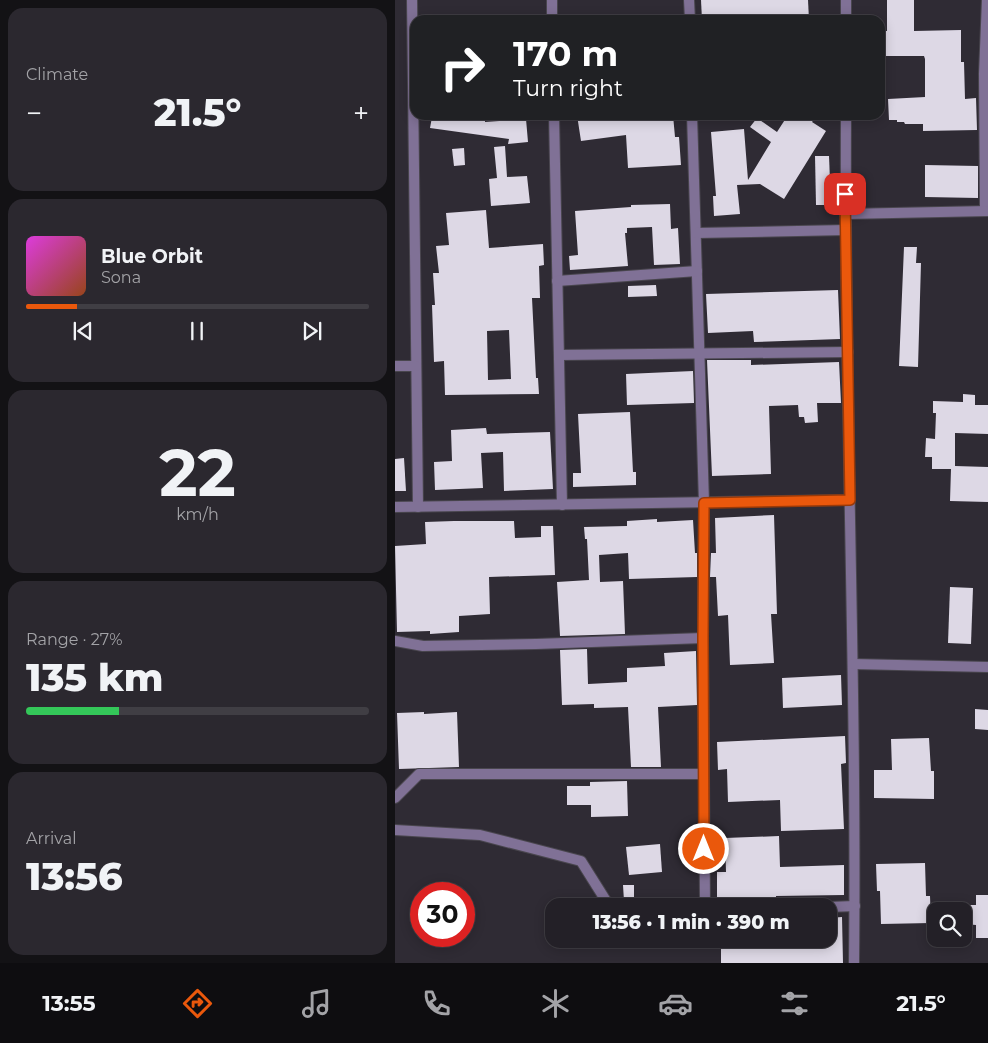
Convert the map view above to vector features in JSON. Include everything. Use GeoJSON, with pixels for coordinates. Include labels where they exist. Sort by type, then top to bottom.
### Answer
{"type":"FeatureCollection","features":[{"type":"Feature","properties":{"kind":"street"},"geometry":{"type":"LineString","coordinates":[[412,0],[412,15]]}},
{"type":"Feature","properties":{"kind":"street"},"geometry":{"type":"LineString","coordinates":[[551,0],[552,15]]}},
{"type":"Feature","properties":{"kind":"street"},"geometry":{"type":"LineString","coordinates":[[689,0],[690,15]]}},
{"type":"Feature","properties":{"kind":"street"},"geometry":{"type":"LineString","coordinates":[[846,0],[846,15]]}},
{"type":"Feature","properties":{"kind":"street"},"geometry":{"type":"LineString","coordinates":[[845,214],[986,212],[987,0]]}},
{"type":"Feature","properties":{"kind":"street"},"geometry":{"type":"LineString","coordinates":[[413,120],[418,507]]}},
{"type":"Feature","properties":{"kind":"street"},"geometry":{"type":"LineString","coordinates":[[554,120],[562,505]]}},
{"type":"Feature","properties":{"kind":"street"},"geometry":{"type":"LineString","coordinates":[[693,120],[704,503],[705,898]]}},
{"type":"Feature","properties":{"kind":"street"},"geometry":{"type":"LineString","coordinates":[[846,120],[845,214],[853,664],[854,963]]}},
{"type":"Feature","properties":{"kind":"street"},"geometry":{"type":"LineString","coordinates":[[696,232],[846,230]]}},
{"type":"Feature","properties":{"kind":"street"},"geometry":{"type":"LineString","coordinates":[[557,281],[697,272]]}},
{"type":"Feature","properties":{"kind":"street"},"geometry":{"type":"LineString","coordinates":[[559,355],[848,352]]}},
{"type":"Feature","properties":{"kind":"street"},"geometry":{"type":"LineString","coordinates":[[395,366],[416,366]]}},
{"type":"Feature","properties":{"kind":"street"},"geometry":{"type":"LineString","coordinates":[[395,507],[850,500]]}},
{"type":"Feature","properties":{"kind":"street"},"geometry":{"type":"LineString","coordinates":[[395,641],[423,646],[703,638]]}},
{"type":"Feature","properties":{"kind":"street"},"geometry":{"type":"LineString","coordinates":[[853,664],[988,667]]}},
{"type":"Feature","properties":{"kind":"street"},"geometry":{"type":"LineString","coordinates":[[395,798],[419,774],[704,774]]}},
{"type":"Feature","properties":{"kind":"street"},"geometry":{"type":"LineString","coordinates":[[395,830],[480,835],[581,861],[605,898]]}},
{"type":"Feature","properties":{"kind":"street"},"geometry":{"type":"LineString","coordinates":[[837,907],[855,906]]}},
{"type":"Feature","properties":{"kind":"building"},"geometry":{"type":"Polygon","coordinates":[[[701,0],[808,0],[809,15],[702,15],[701,0]]]}},
{"type":"Feature","properties":{"kind":"building"},"geometry":{"type":"Polygon","coordinates":[[[887,0],[914,0],[914,31],[961,30],[961,62],[964,62],[965,99],[976,98],[977,130],[923,131],[923,124],[905,124],[904,122],[897,122],[897,120],[889,120],[888,99],[925,97],[925,59],[924,56],[885,56],[885,31],[887,31],[887,0]]]}},
{"type":"Feature","properties":{"kind":"building"},"geometry":{"type":"Polygon","coordinates":[[[431,120],[485,120],[485,122],[526,120],[528,142],[508,144],[509,139],[430,128],[431,120]]]}},
{"type":"Feature","properties":{"kind":"building"},"geometry":{"type":"Polygon","coordinates":[[[578,120],[673,120],[675,137],[679,137],[681,165],[628,168],[626,135],[581,141],[578,120]]]}},
{"type":"Feature","properties":{"kind":"building"},"geometry":{"type":"Polygon","coordinates":[[[755,120],[760,120],[777,132],[785,120],[813,120],[812,122],[826,131],[784,199],[760,184],[737,185],[740,214],[714,216],[713,196],[716,196],[711,132],[744,129],[748,180],[771,142],[750,127],[755,120]]]}},
{"type":"Feature","properties":{"kind":"building"},"geometry":{"type":"Polygon","coordinates":[[[505,146],[507,177],[527,176],[530,203],[491,206],[489,179],[497,178],[494,147],[505,146]]]}},
{"type":"Feature","properties":{"kind":"building"},"geometry":{"type":"Polygon","coordinates":[[[464,148],[465,165],[454,166],[452,149],[464,148]]]}},
{"type":"Feature","properties":{"kind":"building"},"geometry":{"type":"Polygon","coordinates":[[[815,156],[829,156],[831,205],[816,205],[815,156]]]}},
{"type":"Feature","properties":{"kind":"building"},"geometry":{"type":"Polygon","coordinates":[[[925,165],[978,166],[978,198],[925,197],[925,165]]]}},
{"type":"Feature","properties":{"kind":"building"},"geometry":{"type":"Polygon","coordinates":[[[670,204],[671,229],[678,228],[680,264],[654,265],[652,227],[627,228],[627,233],[625,233],[628,266],[570,270],[569,256],[578,255],[575,211],[631,207],[631,205],[670,204]]]}},
{"type":"Feature","properties":{"kind":"building"},"geometry":{"type":"Polygon","coordinates":[[[486,210],[489,248],[543,244],[544,265],[539,266],[540,298],[532,298],[536,378],[538,378],[539,394],[445,395],[444,361],[434,362],[432,305],[435,305],[433,273],[439,273],[436,246],[449,245],[446,213],[486,210]],[[509,330],[487,331],[488,380],[511,379],[509,330]]]}},
{"type":"Feature","properties":{"kind":"building"},"geometry":{"type":"Polygon","coordinates":[[[904,247],[917,247],[916,263],[921,263],[918,367],[899,366],[904,247]]]}},
{"type":"Feature","properties":{"kind":"building"},"geometry":{"type":"Polygon","coordinates":[[[656,285],[657,296],[628,297],[628,286],[656,285]]]}},
{"type":"Feature","properties":{"kind":"building"},"geometry":{"type":"Polygon","coordinates":[[[838,290],[840,339],[754,342],[753,331],[708,333],[706,294],[838,290]]]}},
{"type":"Feature","properties":{"kind":"building"},"geometry":{"type":"Polygon","coordinates":[[[707,360],[751,360],[751,365],[839,362],[841,403],[817,403],[818,422],[805,423],[804,417],[799,417],[798,405],[769,406],[771,474],[712,476],[707,360]]]}},
{"type":"Feature","properties":{"kind":"building"},"geometry":{"type":"Polygon","coordinates":[[[693,371],[694,403],[627,405],[626,374],[693,371]]]}},
{"type":"Feature","properties":{"kind":"building"},"geometry":{"type":"Polygon","coordinates":[[[963,394],[975,395],[975,405],[988,405],[988,434],[955,433],[955,466],[988,467],[988,502],[950,501],[951,469],[932,469],[932,457],[925,457],[926,438],[935,439],[936,413],[933,413],[933,401],[963,402],[963,394]]]}},
{"type":"Feature","properties":{"kind":"building"},"geometry":{"type":"Polygon","coordinates":[[[630,412],[633,472],[636,472],[636,485],[573,487],[573,473],[581,473],[578,414],[630,412]]]}},
{"type":"Feature","properties":{"kind":"building"},"geometry":{"type":"Polygon","coordinates":[[[486,428],[487,434],[550,432],[553,489],[504,491],[503,452],[481,453],[483,488],[435,490],[434,462],[452,461],[451,430],[486,428]]]}},
{"type":"Feature","properties":{"kind":"building"},"geometry":{"type":"Polygon","coordinates":[[[404,458],[406,491],[395,491],[395,459],[404,458]]]}},
{"type":"Feature","properties":{"kind":"building"},"geometry":{"type":"Polygon","coordinates":[[[774,515],[777,614],[771,614],[774,663],[730,665],[728,615],[718,616],[716,577],[710,577],[711,553],[716,553],[715,518],[774,515]]]}},
{"type":"Feature","properties":{"kind":"building"},"geometry":{"type":"Polygon","coordinates":[[[657,519],[657,522],[693,520],[695,553],[697,553],[697,577],[629,579],[628,553],[599,555],[600,582],[623,581],[625,634],[560,636],[557,582],[589,580],[587,539],[585,539],[584,527],[627,526],[627,521],[657,519]]]}},
{"type":"Feature","properties":{"kind":"building"},"geometry":{"type":"Polygon","coordinates":[[[514,521],[515,538],[541,537],[541,526],[553,526],[555,575],[489,577],[490,614],[459,616],[459,632],[430,634],[430,631],[397,632],[395,546],[426,544],[425,522],[514,521]]]}},
{"type":"Feature","properties":{"kind":"building"},"geometry":{"type":"Polygon","coordinates":[[[950,587],[973,588],[971,644],[948,643],[950,587]]]}},
{"type":"Feature","properties":{"kind":"building"},"geometry":{"type":"Polygon","coordinates":[[[587,649],[588,684],[627,682],[627,668],[665,666],[664,653],[696,651],[697,705],[658,707],[661,767],[631,767],[628,707],[594,708],[594,704],[562,705],[560,650],[587,649]]]}},
{"type":"Feature","properties":{"kind":"building"},"geometry":{"type":"Polygon","coordinates":[[[841,675],[842,705],[783,708],[782,678],[841,675]]]}},
{"type":"Feature","properties":{"kind":"building"},"geometry":{"type":"Polygon","coordinates":[[[975,709],[988,710],[988,730],[975,729],[975,709]]]}},
{"type":"Feature","properties":{"kind":"building"},"geometry":{"type":"Polygon","coordinates":[[[424,712],[424,714],[457,712],[459,767],[399,769],[397,713],[424,712]]]}},
{"type":"Feature","properties":{"kind":"building"},"geometry":{"type":"Polygon","coordinates":[[[845,736],[846,763],[841,764],[844,829],[781,831],[780,800],[728,802],[727,769],[718,770],[717,742],[845,736]]]}},
{"type":"Feature","properties":{"kind":"building"},"geometry":{"type":"Polygon","coordinates":[[[929,738],[931,771],[934,771],[934,799],[874,798],[874,770],[892,770],[891,739],[929,738]]]}},
{"type":"Feature","properties":{"kind":"building"},"geometry":{"type":"Polygon","coordinates":[[[627,781],[628,816],[591,817],[591,805],[567,805],[567,786],[590,786],[590,782],[627,781]]]}},
{"type":"Feature","properties":{"kind":"building"},"geometry":{"type":"Polygon","coordinates":[[[779,836],[780,867],[844,865],[844,895],[717,898],[717,872],[726,872],[725,838],[779,836]]]}},
{"type":"Feature","properties":{"kind":"building"},"geometry":{"type":"Polygon","coordinates":[[[660,844],[662,872],[629,875],[626,847],[660,844]]]}},
{"type":"Feature","properties":{"kind":"building"},"geometry":{"type":"Polygon","coordinates":[[[925,863],[926,896],[930,896],[930,902],[927,902],[927,923],[881,924],[880,891],[877,891],[876,864],[925,863]]]}},
{"type":"Feature","properties":{"kind":"building"},"geometry":{"type":"Polygon","coordinates":[[[623,885],[634,885],[634,898],[624,898],[623,885]]]}},
{"type":"Feature","properties":{"kind":"building"},"geometry":{"type":"Polygon","coordinates":[[[976,895],[988,895],[988,938],[976,938],[976,925],[972,925],[972,905],[976,905],[976,895]]]}},
{"type":"Feature","properties":{"kind":"building"},"geometry":{"type":"Polygon","coordinates":[[[837,917],[842,917],[843,963],[721,963],[721,948],[837,948],[837,917]]]}},
{"type":"Feature","properties":{"kind":"route"},"geometry":{"type":"LineString","coordinates":[[704,849],[704,503],[850,500],[845,194]]}}]}
